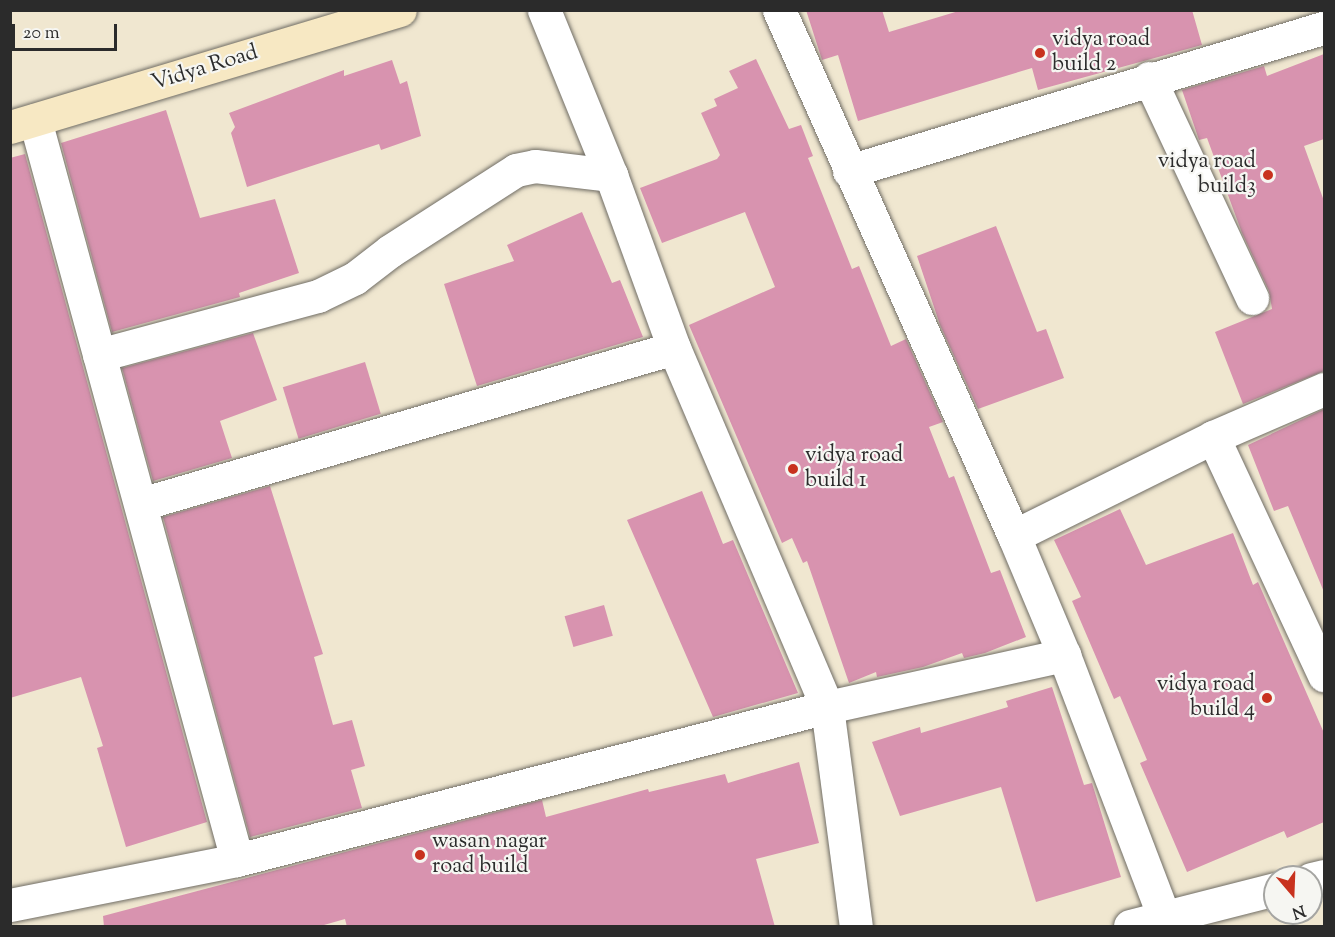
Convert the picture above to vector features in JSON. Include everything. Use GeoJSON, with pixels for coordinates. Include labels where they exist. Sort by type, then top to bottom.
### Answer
{"type":"FeatureCollection","features":[{"type":"Feature","properties":{"kind":"street","name":"Vidya Road"},"geometry":{"type":"LineString","coordinates":[[22,123],[400,10]]}},
{"type":"Feature","properties":{"kind":"street"},"geometry":{"type":"LineString","coordinates":[[544,10],[611,174],[674,348],[827,707],[856,927]]}},
{"type":"Feature","properties":{"kind":"street"},"geometry":{"type":"LineString","coordinates":[[779,10],[1014,536],[1064,655],[1165,919]]}},
{"type":"Feature","properties":{"kind":"street"},"geometry":{"type":"LineString","coordinates":[[849,171],[1149,78],[1324,28]]}},
{"type":"Feature","properties":{"kind":"street"},"geometry":{"type":"LineString","coordinates":[[1149,78],[1252,298]]}},
{"type":"Feature","properties":{"kind":"street"},"geometry":{"type":"LineString","coordinates":[[22,123],[99,355],[237,860]]}},
{"type":"Feature","properties":{"kind":"street"},"geometry":{"type":"LineString","coordinates":[[99,355],[318,296],[355,278],[390,250],[516,170],[535,166],[611,174]]}},
{"type":"Feature","properties":{"kind":"street"},"geometry":{"type":"LineString","coordinates":[[141,504],[674,348]]}},
{"type":"Feature","properties":{"kind":"street"},"geometry":{"type":"LineString","coordinates":[[1014,536],[1213,437],[1324,389]]}},
{"type":"Feature","properties":{"kind":"street"},"geometry":{"type":"LineString","coordinates":[[1213,437],[1312,614],[1324,675]]}},
{"type":"Feature","properties":{"kind":"street"},"geometry":{"type":"LineString","coordinates":[[10,905],[237,860],[827,707],[1064,655]]}},
{"type":"Feature","properties":{"kind":"street"},"geometry":{"type":"LineString","coordinates":[[1130,927],[1263,892]]}},
{"type":"Feature","properties":{"kind":"street"},"geometry":{"type":"LineString","coordinates":[[10,917],[13,927]]}},
{"type":"Feature","properties":{"kind":"building"},"geometry":{"type":"Polygon","coordinates":[[[806,10],[882,10],[889,32],[962,10],[1192,10],[1202,45],[1038,90],[1032,68],[858,121],[838,55],[822,60],[806,10]]]}},
{"type":"Feature","properties":{"kind":"building"},"geometry":{"type":"Polygon","coordinates":[[[1324,54],[1324,139],[1304,146],[1324,201],[1324,371],[1243,404],[1215,332],[1272,309],[1269,291],[1242,233],[1207,138],[1199,140],[1182,90],[1264,66],[1267,76],[1324,54]]]}},
{"type":"Feature","properties":{"kind":"building"},"geometry":{"type":"Polygon","coordinates":[[[756,59],[789,129],[801,125],[813,156],[808,158],[852,269],[859,266],[891,346],[906,339],[943,422],[929,427],[949,478],[954,476],[991,573],[1000,570],[1026,637],[985,653],[964,658],[962,653],[923,667],[877,677],[876,672],[849,683],[807,561],[803,563],[792,538],[782,543],[689,325],[775,287],[745,212],[662,243],[640,188],[717,159],[720,155],[701,113],[717,106],[714,99],[738,88],[729,71],[756,59]]]}},
{"type":"Feature","properties":{"kind":"building"},"geometry":{"type":"Polygon","coordinates":[[[392,60],[400,84],[407,81],[421,136],[381,150],[379,144],[247,187],[231,133],[235,127],[229,113],[344,70],[344,76],[392,60]]]}},
{"type":"Feature","properties":{"kind":"building"},"geometry":{"type":"Polygon","coordinates":[[[166,110],[200,218],[275,199],[299,273],[239,293],[240,297],[112,332],[61,143],[166,110]]]}},
{"type":"Feature","properties":{"kind":"building"},"geometry":{"type":"Polygon","coordinates":[[[25,154],[207,822],[126,847],[97,748],[103,746],[81,677],[10,698],[10,158],[25,154]]]}},
{"type":"Feature","properties":{"kind":"building"},"geometry":{"type":"Polygon","coordinates":[[[582,212],[612,283],[620,280],[643,337],[477,386],[444,284],[514,261],[507,245],[582,212]]]}},
{"type":"Feature","properties":{"kind":"building"},"geometry":{"type":"Polygon","coordinates":[[[996,226],[1037,332],[1046,329],[1064,378],[978,409],[940,325],[917,256],[996,226]]]}},
{"type":"Feature","properties":{"kind":"building"},"geometry":{"type":"Polygon","coordinates":[[[253,333],[277,400],[220,421],[232,458],[153,481],[122,368],[253,333]]]}},
{"type":"Feature","properties":{"kind":"building"},"geometry":{"type":"Polygon","coordinates":[[[365,362],[381,414],[299,439],[283,387],[365,362]]]}},
{"type":"Feature","properties":{"kind":"building"},"geometry":{"type":"Polygon","coordinates":[[[1324,409],[1324,592],[1288,506],[1274,511],[1248,445],[1324,409]]]}},
{"type":"Feature","properties":{"kind":"building"},"geometry":{"type":"Polygon","coordinates":[[[270,486],[323,654],[314,657],[333,725],[352,720],[365,766],[351,770],[362,808],[250,837],[163,517],[270,486]]]}},
{"type":"Feature","properties":{"kind":"building"},"geometry":{"type":"Polygon","coordinates":[[[702,491],[723,544],[733,540],[798,693],[713,717],[627,520],[702,491]]]}},
{"type":"Feature","properties":{"kind":"building"},"geometry":{"type":"Polygon","coordinates":[[[1120,509],[1146,565],[1233,533],[1253,585],[1258,582],[1324,733],[1324,822],[1287,838],[1284,831],[1187,872],[1140,763],[1147,760],[1120,696],[1114,699],[1072,601],[1081,597],[1054,540],[1120,509]]]}},
{"type":"Feature","properties":{"kind":"building"},"geometry":{"type":"Polygon","coordinates":[[[604,605],[613,636],[573,647],[565,616],[604,605]]]}},
{"type":"Feature","properties":{"kind":"building"},"geometry":{"type":"Polygon","coordinates":[[[1052,687],[1084,785],[1092,783],[1121,877],[1036,902],[1001,787],[900,816],[872,742],[920,727],[921,733],[1008,707],[1006,701],[1052,687]]]}},
{"type":"Feature","properties":{"kind":"building"},"geometry":{"type":"Polygon","coordinates":[[[799,762],[819,843],[756,859],[775,927],[347,927],[345,919],[317,927],[104,927],[103,916],[542,800],[546,817],[648,789],[649,792],[725,774],[728,783],[799,762]]]}},
{"type":"Feature","properties":{"kind":"place","name":"vidya road build 2"},"geometry":{"type":"Point","coordinates":[1040,53]}},
{"type":"Feature","properties":{"kind":"place","name":"vidya road build3"},"geometry":{"type":"Point","coordinates":[1268,175]}},
{"type":"Feature","properties":{"kind":"place","name":"vidya road build 1"},"geometry":{"type":"Point","coordinates":[793,469]}},
{"type":"Feature","properties":{"kind":"place","name":"vidya road build 4"},"geometry":{"type":"Point","coordinates":[1267,698]}},
{"type":"Feature","properties":{"kind":"place","name":"wasan nagar road build"},"geometry":{"type":"Point","coordinates":[420,855]}}]}
